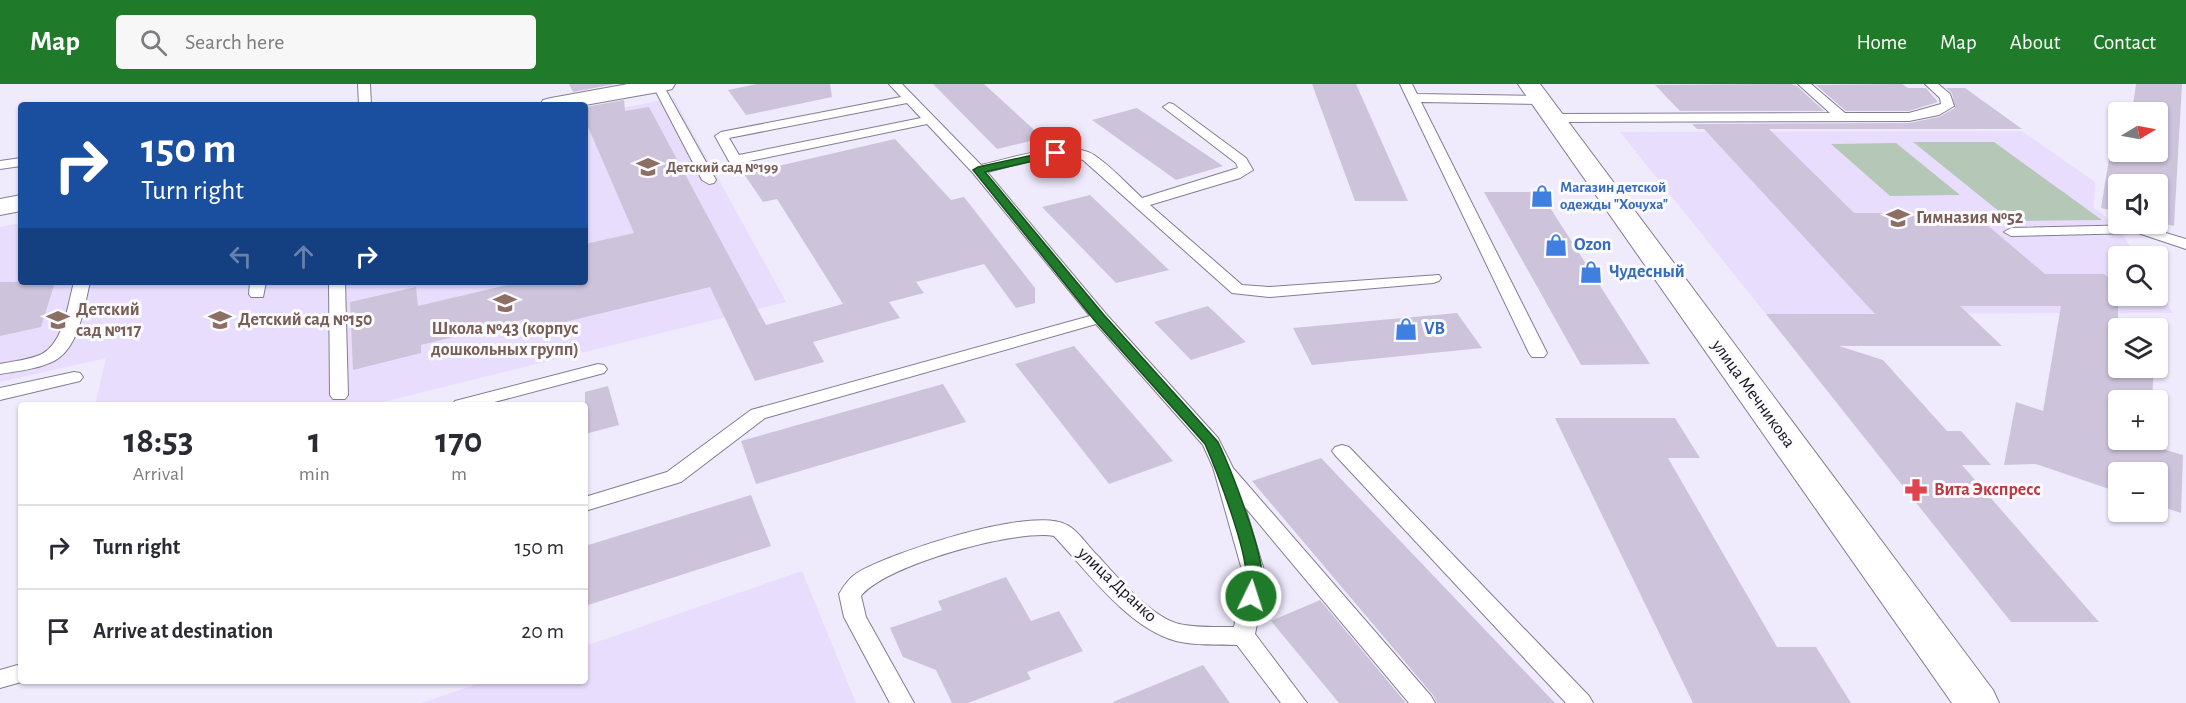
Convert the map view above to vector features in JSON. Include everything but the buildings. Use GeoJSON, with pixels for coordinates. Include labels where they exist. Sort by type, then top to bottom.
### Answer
{"type":"FeatureCollection","features":[{"type":"Feature","properties":{"kind":"main road"},"geometry":{"type":"LineString","coordinates":[[571,102],[660,85]]}},
{"type":"Feature","properties":{"kind":"main road","name":"улица Мечникова"},"geometry":{"type":"LineString","coordinates":[[1541,101],[1977,703]]}},
{"type":"Feature","properties":{"kind":"main road"},"geometry":{"type":"LineString","coordinates":[[0,207],[18,204]]}},
{"type":"Feature","properties":{"kind":"lane"},"geometry":{"type":"LineString","coordinates":[[364,84],[365,102]]}},
{"type":"Feature","properties":{"kind":"lane"},"geometry":{"type":"LineString","coordinates":[[895,84],[978,170],[1100,318],[1211,442],[1223,467],[1255,577],[1243,636],[1294,703]]}},
{"type":"Feature","properties":{"kind":"lane"},"geometry":{"type":"LineString","coordinates":[[1406,84],[1538,353]]}},
{"type":"Feature","properties":{"kind":"lane"},"geometry":{"type":"LineString","coordinates":[[1804,84],[1842,117]]}},
{"type":"Feature","properties":{"kind":"lane"},"geometry":{"type":"LineString","coordinates":[[1413,98],[1541,101],[1842,117],[1909,117],[1935,112],[1948,106],[1946,97],[1931,84]]}},
{"type":"Feature","properties":{"kind":"lane"},"geometry":{"type":"LineString","coordinates":[[660,85],[709,180]]}},
{"type":"Feature","properties":{"kind":"lane"},"geometry":{"type":"LineString","coordinates":[[910,99],[721,136],[735,160],[930,120]]}},
{"type":"Feature","properties":{"kind":"lane"},"geometry":{"type":"LineString","coordinates":[[1140,202],[1246,170],[1241,161],[1169,108]]}},
{"type":"Feature","properties":{"kind":"lane"},"geometry":{"type":"LineString","coordinates":[[978,170],[1073,152],[1088,157],[1238,290],[1269,292],[1433,278]]}},
{"type":"Feature","properties":{"kind":"lane"},"geometry":{"type":"LineString","coordinates":[[0,165],[18,162]]}},
{"type":"Feature","properties":{"kind":"lane"},"geometry":{"type":"LineString","coordinates":[[2012,232],[2139,229],[2186,244]]}},
{"type":"Feature","properties":{"kind":"lane"},"geometry":{"type":"LineString","coordinates":[[0,369],[36,361],[54,353],[63,344],[81,285]]}},
{"type":"Feature","properties":{"kind":"lane"},"geometry":{"type":"LineString","coordinates":[[337,285],[339,395]]}},
{"type":"Feature","properties":{"kind":"lane"},"geometry":{"type":"LineString","coordinates":[[588,503],[674,477],[758,414],[1100,318]]}},
{"type":"Feature","properties":{"kind":"lane"},"geometry":{"type":"LineString","coordinates":[[472,402],[598,369]]}},
{"type":"Feature","properties":{"kind":"lane"},"geometry":{"type":"LineString","coordinates":[[0,394],[74,377]]}},
{"type":"Feature","properties":{"kind":"lane"},"geometry":{"type":"LineString","coordinates":[[1342,451],[1581,703]]}},
{"type":"Feature","properties":{"kind":"lane"},"geometry":{"type":"LineString","coordinates":[[1223,467],[1424,703]]}},
{"type":"Feature","properties":{"kind":"lane","name":"улица Дранко"},"geometry":{"type":"LineString","coordinates":[[902,703],[855,617],[850,594],[863,579],[927,552],[1007,531],[1050,525],[1060,530],[1150,620],[1170,630],[1202,635],[1243,636]]}},
{"type":"Feature","properties":{"kind":"lane"},"geometry":{"type":"LineString","coordinates":[[0,679],[18,674]]}},
{"type":"Feature","properties":{"kind":"shaded area"},"geometry":{"type":"Polygon","coordinates":[[[674,98],[786,302],[383,402],[96,402],[106,358],[0,382],[0,227],[18,224],[18,285],[588,285],[588,114],[674,98]]]}},
{"type":"Feature","properties":{"kind":"shaded area","name":"Гимназия №52"},"geometry":{"type":"Polygon","coordinates":[[[2022,131],[2095,182],[2094,208],[2108,218],[2108,234],[2122,234],[2130,246],[2108,246],[2108,306],[2168,305],[2173,313],[1766,314],[1620,132],[2022,131]]]}},
{"type":"Feature","properties":{"kind":"shaded area"},"geometry":{"type":"Polygon","coordinates":[[[802,571],[856,703],[422,703],[476,684],[588,684],[588,645],[802,571]]]}},
{"type":"Feature","properties":{"kind":"green space"},"geometry":{"type":"Polygon","coordinates":[[[1913,142],[1994,142],[2102,220],[2011,221],[1913,142]]]}},
{"type":"Feature","properties":{"kind":"green space"},"geometry":{"type":"Polygon","coordinates":[[[1896,143],[1960,195],[1890,196],[1831,144],[1896,143]]]}},
{"type":"Feature","properties":{"kind":"place","name":"Детский сад №199"},"geometry":{"type":"Point","coordinates":[648,167]}},
{"type":"Feature","properties":{"kind":"place","name":"Магазин детской одежды \"Хочуха\""},"geometry":{"type":"Point","coordinates":[1542,196]}},
{"type":"Feature","properties":{"kind":"place","name":"Гимназия №52"},"geometry":{"type":"Point","coordinates":[1898,218]}},
{"type":"Feature","properties":{"kind":"place","name":"Ozon"},"geometry":{"type":"Point","coordinates":[1556,245]}},
{"type":"Feature","properties":{"kind":"place","name":"Чудесный"},"geometry":{"type":"Point","coordinates":[1591,272]}},
{"type":"Feature","properties":{"kind":"place","name":"Школа №43 (корпус дошкольных групп)"},"geometry":{"type":"Point","coordinates":[505,303]}},
{"type":"Feature","properties":{"kind":"place","name":"Детский сад №117"},"geometry":{"type":"Point","coordinates":[58,320]}},
{"type":"Feature","properties":{"kind":"place","name":"Детский сад №150"},"geometry":{"type":"Point","coordinates":[220,320]}},
{"type":"Feature","properties":{"kind":"place","name":"VB"},"geometry":{"type":"Point","coordinates":[1406,329]}},
{"type":"Feature","properties":{"kind":"place","name":"Вита Экспресс"},"geometry":{"type":"Point","coordinates":[1916,490]}},
{"type":"Feature","properties":{"kind":"route"},"geometry":{"type":"LineString","coordinates":[[1056,153],[978,170],[1100,318],[1211,442],[1223,467],[1247,545],[1255,577],[1251,596]]}}]}
